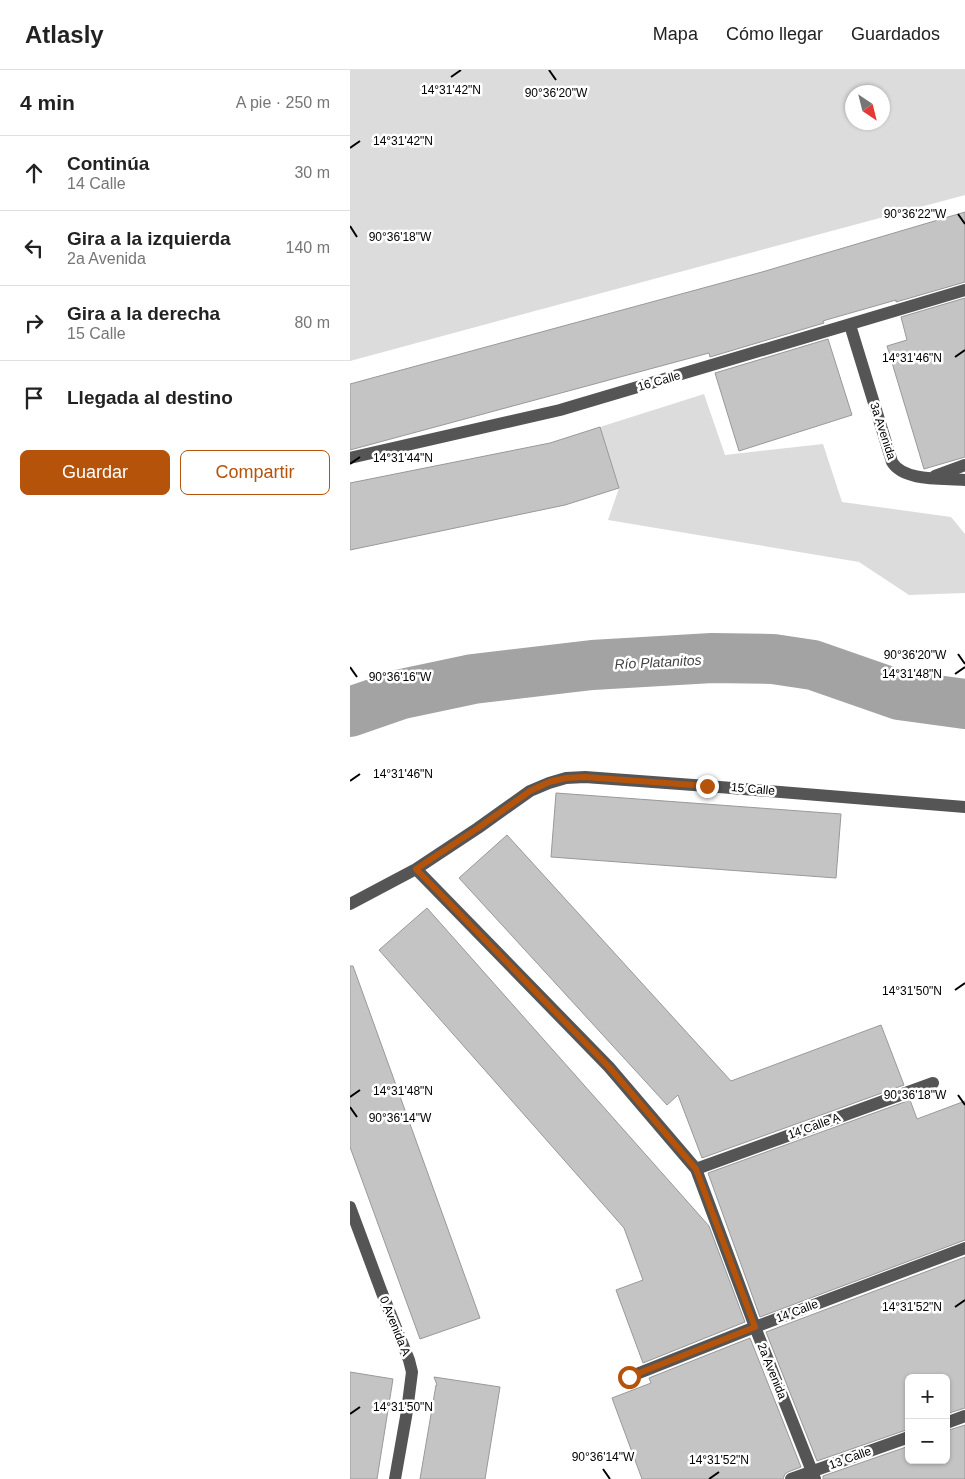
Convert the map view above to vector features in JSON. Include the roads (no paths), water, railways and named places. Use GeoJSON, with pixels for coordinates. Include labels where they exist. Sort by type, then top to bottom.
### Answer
{"type":"FeatureCollection","features":[{"type":"Feature","properties":{"kind":"street","name":"16 Calle"},"geometry":{"type":"LineString","coordinates":[[350,458],[560,410],[965,290]]}},
{"type":"Feature","properties":{"kind":"street","name":"3a Avenida"},"geometry":{"type":"LineString","coordinates":[[850,325],[895,467],[903,473],[912,476],[965,480]]}},
{"type":"Feature","properties":{"kind":"street"},"geometry":{"type":"LineString","coordinates":[[930,478],[965,465]]}},
{"type":"Feature","properties":{"kind":"street","name":"15 Calle"},"geometry":{"type":"LineString","coordinates":[[416,869],[530,791],[549,782],[566,778],[585,777],[965,807]]}},
{"type":"Feature","properties":{"kind":"street"},"geometry":{"type":"LineString","coordinates":[[350,904],[416,869]]}},
{"type":"Feature","properties":{"kind":"street","name":"2a Avenida"},"geometry":{"type":"LineString","coordinates":[[416,869],[609,1067],[696,1169],[755,1327],[814,1475]]}},
{"type":"Feature","properties":{"kind":"street","name":"14 Calle A"},"geometry":{"type":"LineString","coordinates":[[696,1169],[933,1083]]}},
{"type":"Feature","properties":{"kind":"street","name":"0 Avenida A"},"geometry":{"type":"LineString","coordinates":[[350,1207],[412,1372],[395,1479]]}},
{"type":"Feature","properties":{"kind":"street","name":"14 Calle"},"geometry":{"type":"LineString","coordinates":[[629,1377],[755,1327],[965,1248]]}},
{"type":"Feature","properties":{"kind":"street"},"geometry":{"type":"LineString","coordinates":[[950,1422],[965,1416]]}},
{"type":"Feature","properties":{"kind":"street","name":"13 Calle"},"geometry":{"type":"LineString","coordinates":[[791,1479],[814,1475],[905,1438]]}},
{"type":"Feature","properties":{"kind":"waterway","name":"Río Platanitos"},"geometry":{"type":"LineString","coordinates":[[350,712],[402,694],[473,679],[592,665],[712,658],[773,659],[813,665],[899,695],[965,704]]}}]}
